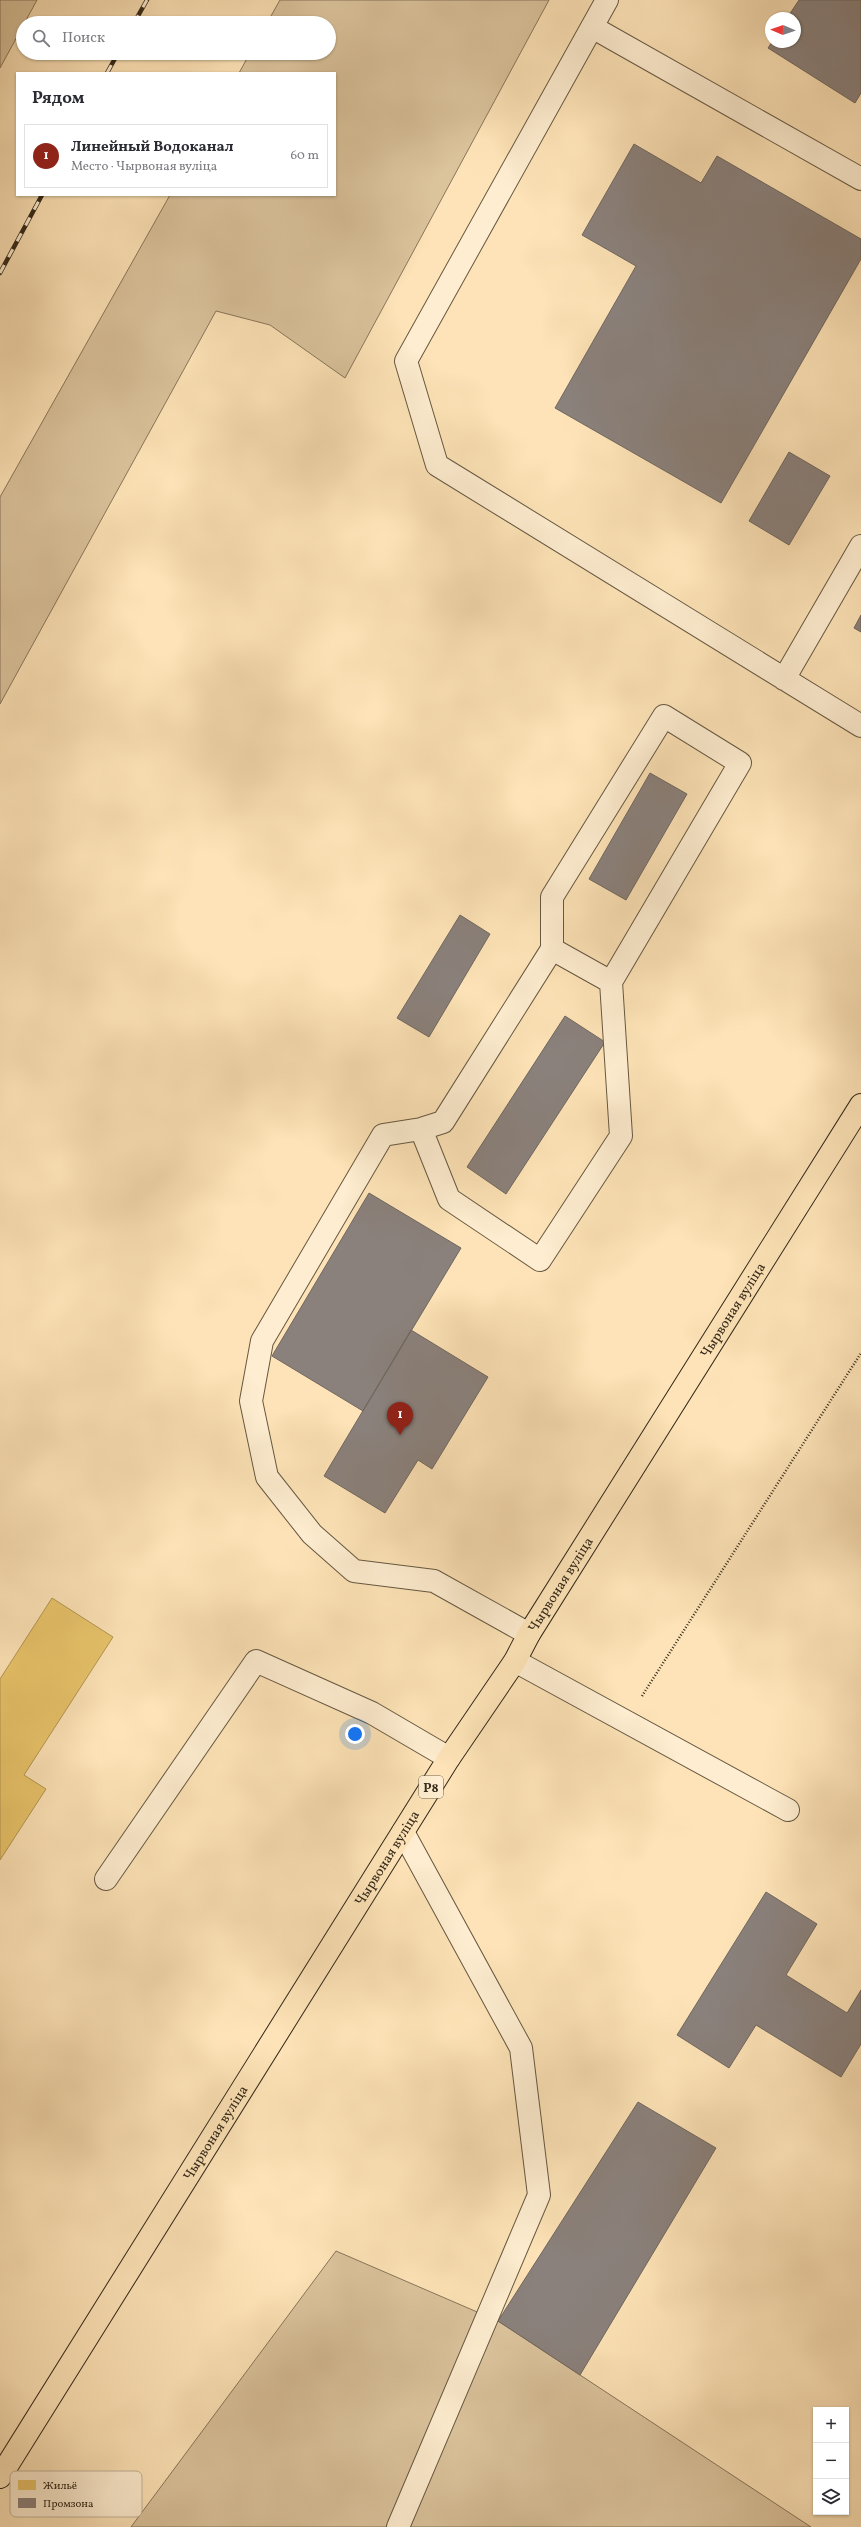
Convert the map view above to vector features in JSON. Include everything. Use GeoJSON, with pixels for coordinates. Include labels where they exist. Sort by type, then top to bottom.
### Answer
{"type":"FeatureCollection","features":[{"type":"Feature","properties":{"kind":"main road","name":"Чырвоная вуліца"},"geometry":{"type":"LineString","coordinates":[[2,2473],[449,1758],[516,1661],[529,1634],[861,1105]]}},
{"type":"Feature","properties":{"kind":"lane"},"geometry":{"type":"LineString","coordinates":[[607,0],[406,361],[437,465],[861,726]]}},
{"type":"Feature","properties":{"kind":"lane"},"geometry":{"type":"LineString","coordinates":[[592,27],[861,179]]}},
{"type":"Feature","properties":{"kind":"lane"},"geometry":{"type":"LineString","coordinates":[[784,679],[861,546]]}},
{"type":"Feature","properties":{"kind":"lane"},"geometry":{"type":"LineString","coordinates":[[421,1129],[449,1199],[540,1260],[621,1136],[611,982],[740,763],[664,716],[552,897],[552,949],[443,1122],[421,1129],[383,1135],[262,1341],[251,1401],[267,1477],[312,1534],[354,1571],[434,1581],[529,1634]]}},
{"type":"Feature","properties":{"kind":"lane"},"geometry":{"type":"LineString","coordinates":[[552,949],[611,982]]}},
{"type":"Feature","properties":{"kind":"lane"},"geometry":{"type":"LineString","coordinates":[[106,1879],[256,1661],[372,1713],[449,1758]]}},
{"type":"Feature","properties":{"kind":"lane"},"geometry":{"type":"LineString","coordinates":[[516,1661],[788,1810]]}},
{"type":"Feature","properties":{"kind":"lane"},"geometry":{"type":"LineString","coordinates":[[398,2527],[539,2194],[521,2048],[403,1832]]}},
{"type":"Feature","properties":{"kind":"path"},"geometry":{"type":"LineString","coordinates":[[626,1720],[861,1353]]}},
{"type":"Feature","properties":{"kind":"shaded area"},"geometry":{"type":"Polygon","coordinates":[[[0,0],[37,0],[28,16],[16,16],[16,39],[0,68],[0,0]]]}},
{"type":"Feature","properties":{"kind":"shaded area"},"geometry":{"type":"Polygon","coordinates":[[[280,0],[549,0],[345,378],[270,325],[216,311],[0,704],[0,497],[169,196],[336,196],[336,72],[240,72],[246,60],[336,60],[336,16],[271,16],[280,0]]]}},
{"type":"Feature","properties":{"kind":"shaded area"},"geometry":{"type":"Polygon","coordinates":[[[336,2251],[498,2321],[811,2527],[131,2527],[138,2517],[142,2517],[142,2512],[336,2251]]]}},
{"type":"Feature","properties":{"kind":"building: Жильё"},"geometry":{"type":"Polygon","coordinates":[[[52,1598],[113,1637],[24,1775],[46,1789],[0,1860],[0,1679],[52,1598]]]}},
{"type":"Feature","properties":{"kind":"building: Промзона"},"geometry":{"type":"Polygon","coordinates":[[[799,0],[861,0],[861,93],[855,103],[768,48],[801,48],[801,12],[791,12],[799,0]]]}},
{"type":"Feature","properties":{"kind":"building: Промзона"},"geometry":{"type":"Polygon","coordinates":[[[634,144],[701,183],[717,156],[861,239],[861,259],[721,503],[555,408],[636,266],[582,235],[634,144]]]}},
{"type":"Feature","properties":{"kind":"building: Промзона"},"geometry":{"type":"Polygon","coordinates":[[[789,452],[830,476],[789,545],[749,521],[789,452]]]}},
{"type":"Feature","properties":{"kind":"building: Промзона"},"geometry":{"type":"Polygon","coordinates":[[[861,615],[861,632],[854,628],[861,615]]]}},
{"type":"Feature","properties":{"kind":"building: Промзона"},"geometry":{"type":"Polygon","coordinates":[[[650,773],[687,794],[626,900],[589,879],[650,773]]]}},
{"type":"Feature","properties":{"kind":"building: Промзона"},"geometry":{"type":"Polygon","coordinates":[[[460,915],[490,934],[429,1037],[397,1018],[460,915]]]}},
{"type":"Feature","properties":{"kind":"building: Промзона"},"geometry":{"type":"Polygon","coordinates":[[[565,1016],[605,1042],[506,1194],[467,1167],[565,1016]]]}},
{"type":"Feature","properties":{"kind":"building: Промзона"},"geometry":{"type":"Polygon","coordinates":[[[369,1193],[461,1248],[363,1411],[272,1356],[369,1193]]]}},
{"type":"Feature","properties":{"kind":"building: Промзона"},"geometry":{"type":"Polygon","coordinates":[[[411,1330],[488,1377],[432,1469],[418,1460],[385,1513],[324,1476],[411,1330]]]}},
{"type":"Feature","properties":{"kind":"building: Промзона"},"geometry":{"type":"Polygon","coordinates":[[[766,1892],[817,1924],[786,1975],[847,2013],[861,1990],[861,2044],[841,2077],[756,2025],[729,2068],[677,2035],[766,1892]]]}},
{"type":"Feature","properties":{"kind":"building: Промзона"},"geometry":{"type":"Polygon","coordinates":[[[638,2102],[716,2148],[580,2375],[498,2321],[638,2102]]]}},
{"type":"Feature","properties":{"kind":"railway"},"geometry":{"type":"LineString","coordinates":[[138,16],[147,0]]}},
{"type":"Feature","properties":{"kind":"railway"},"geometry":{"type":"LineString","coordinates":[[108,72],[114,60]]}},
{"type":"Feature","properties":{"kind":"railway"},"geometry":{"type":"LineString","coordinates":[[0,273],[41,196]]}},
{"type":"Feature","properties":{"kind":"place","name":"Линейный Водоканал"},"geometry":{"type":"Point","coordinates":[400,1435]}}]}
